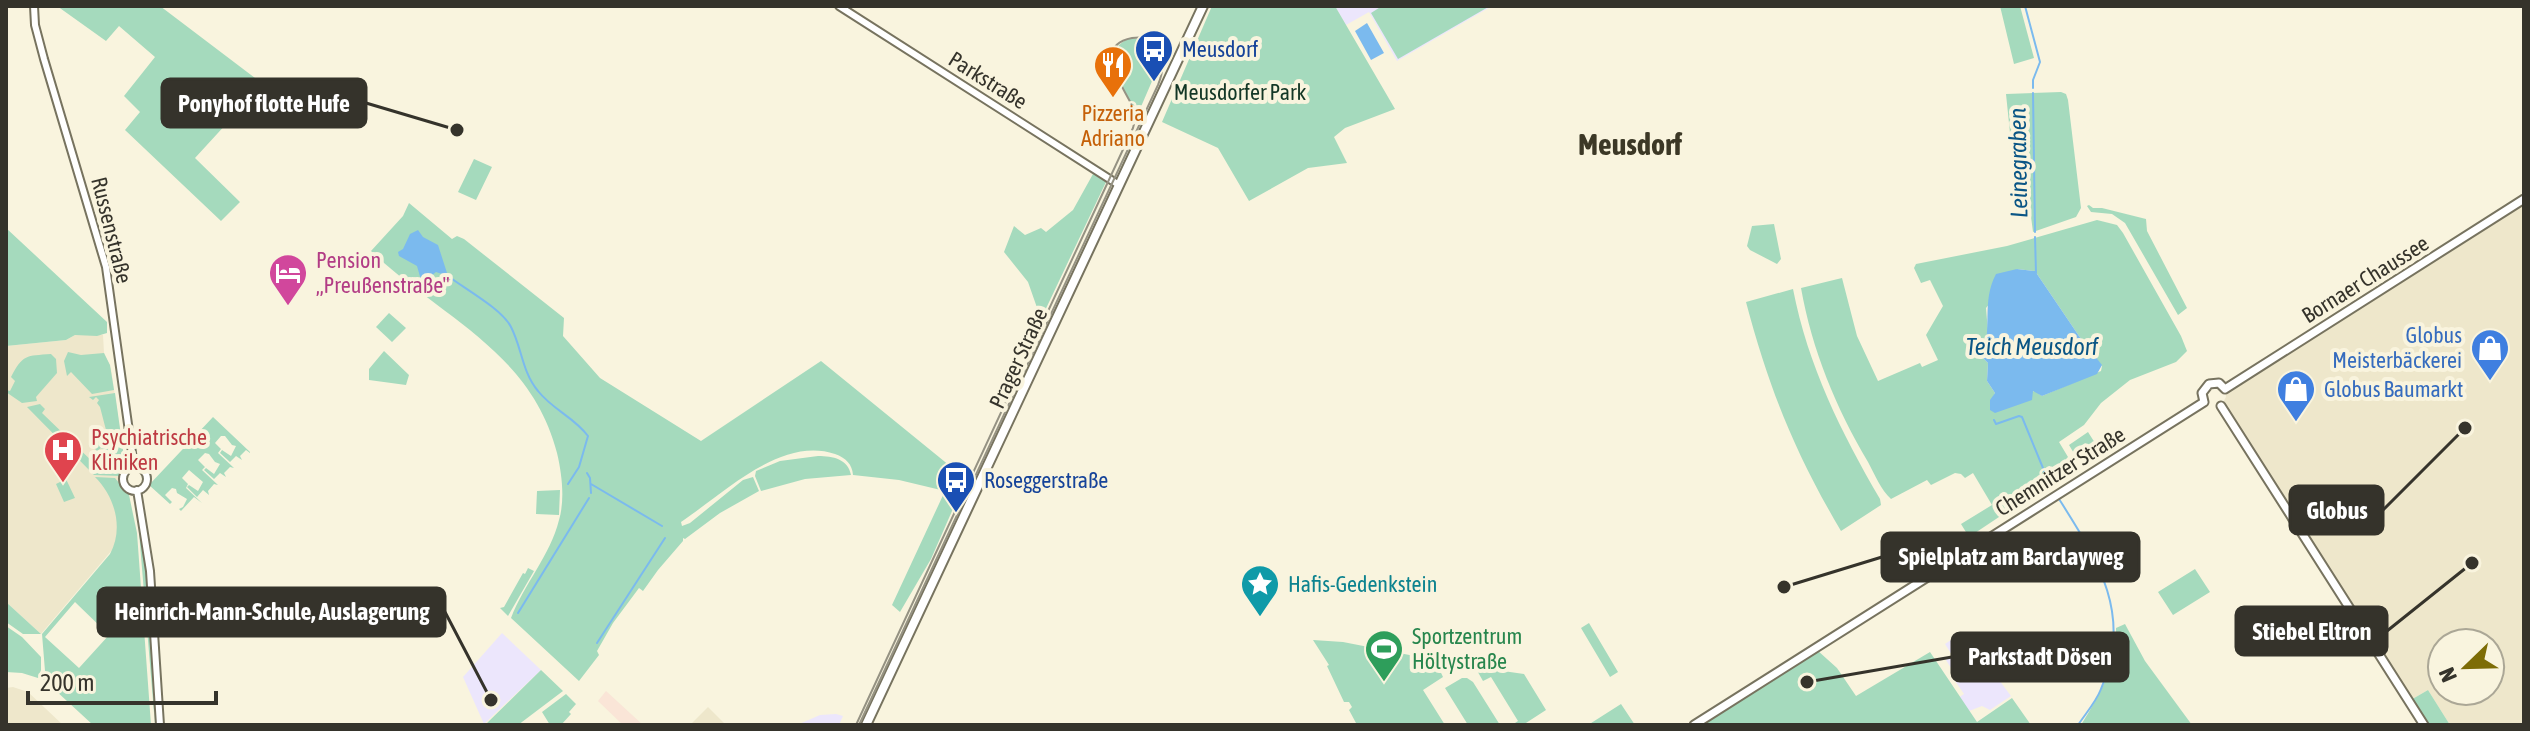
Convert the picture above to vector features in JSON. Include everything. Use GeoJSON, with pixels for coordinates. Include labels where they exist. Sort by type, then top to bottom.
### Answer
{"type":"FeatureCollection","features":[{"type":"Feature","properties":{"kind":"main road","name":"Prager Straße"},"geometry":{"type":"LineString","coordinates":[[866,725],[1203,6]]}},
{"type":"Feature","properties":{"kind":"main road","name":"Bornaer Chaussee"},"geometry":{"type":"LineString","coordinates":[[2225,389],[2524,199]]}},
{"type":"Feature","properties":{"kind":"main road"},"geometry":{"type":"LineString","coordinates":[[2219,383],[2225,389],[2226,400],[2221,406],[2211,407],[2204,402],[2202,393],[2209,384],[2219,383]]}},
{"type":"Feature","properties":{"kind":"main road","name":"Chemnitzer Straße"},"geometry":{"type":"LineString","coordinates":[[1694,725],[2204,402]]}},
{"type":"Feature","properties":{"kind":"main road"},"geometry":{"type":"LineString","coordinates":[[2221,406],[2424,725]]}},
{"type":"Feature","properties":{"kind":"street","name":"Russenstraße"},"geometry":{"type":"LineString","coordinates":[[34,6],[35,25],[44,59],[106,267],[134,467]]}},
{"type":"Feature","properties":{"kind":"street","name":"Parkstraße"},"geometry":{"type":"LineString","coordinates":[[839,6],[1119,185]]}},
{"type":"Feature","properties":{"kind":"street"},"geometry":{"type":"LineString","coordinates":[[134,467],[143,470],[147,478],[137,490],[129,489],[123,480],[127,470],[134,467]]}},
{"type":"Feature","properties":{"kind":"street"},"geometry":{"type":"LineString","coordinates":[[137,490],[150,571],[160,725]]}},
{"type":"Feature","properties":{"kind":"shaded area"},"geometry":{"type":"Polygon","coordinates":[[[1335,6],[1492,6],[1397,61],[1369,12],[1346,25],[1335,6]]]}},
{"type":"Feature","properties":{"kind":"shaded area"},"geometry":{"type":"Polygon","coordinates":[[[2524,199],[2524,725],[2450,725],[2439,707],[2506,707],[2506,627],[2426,627],[2426,691],[2409,701],[2221,406],[2226,397],[2225,389],[2524,199]]]}},
{"type":"Feature","properties":{"kind":"shaded area","name":"Psychiatrische Kliniken"},"geometry":{"type":"Polygon","coordinates":[[[75,335],[103,335],[125,464],[119,482],[129,495],[134,524],[41,634],[6,602],[6,346],[66,340],[75,335]]]}},
{"type":"Feature","properties":{"kind":"shaded area"},"geometry":{"type":"Polygon","coordinates":[[[1963,632],[2011,696],[1990,710],[1982,706],[1969,711],[1958,698],[1964,694],[1951,675],[1954,673],[1946,660],[1952,655],[1945,644],[1963,632]]]}},
{"type":"Feature","properties":{"kind":"shaded area"},"geometry":{"type":"Polygon","coordinates":[[[502,633],[541,670],[484,724],[463,677],[502,633]]]}},
{"type":"Feature","properties":{"kind":"shaded area"},"geometry":{"type":"Polygon","coordinates":[[[6,688],[28,692],[63,725],[6,725],[6,688]]]}},
{"type":"Feature","properties":{"kind":"shaded area"},"geometry":{"type":"Polygon","coordinates":[[[606,691],[643,725],[623,725],[598,701],[606,691]]]}},
{"type":"Feature","properties":{"kind":"shaded area"},"geometry":{"type":"Polygon","coordinates":[[[708,707],[726,725],[690,725],[708,707]]]}},
{"type":"Feature","properties":{"kind":"shaded area"},"geometry":{"type":"Polygon","coordinates":[[[820,715],[843,716],[839,725],[797,725],[820,715]]]}},
{"type":"Feature","properties":{"kind":"green space"},"geometry":{"type":"Polygon","coordinates":[[[57,6],[160,6],[263,84],[195,158],[240,202],[221,221],[125,130],[140,112],[124,96],[155,57],[119,26],[106,41],[57,6]]]}},
{"type":"Feature","properties":{"kind":"green space","name":"Meusdorfer Park"},"geometry":{"type":"Polygon","coordinates":[[[1212,6],[1335,6],[1395,109],[1345,128],[1334,137],[1347,163],[1308,168],[1249,201],[1218,148],[1162,122],[1212,6]]]}},
{"type":"Feature","properties":{"kind":"green space"},"geometry":{"type":"Polygon","coordinates":[[[1382,6],[1490,6],[1398,59],[1371,13],[1382,6]]]}},
{"type":"Feature","properties":{"kind":"green space"},"geometry":{"type":"Polygon","coordinates":[[[2000,6],[2020,6],[2034,58],[2014,64],[2000,6]]]}},
{"type":"Feature","properties":{"kind":"green space"},"geometry":{"type":"Polygon","coordinates":[[[1130,38],[1147,40],[1169,52],[1166,64],[1159,65],[1140,109],[1134,109],[1113,61],[1114,52],[1130,38]]]}},
{"type":"Feature","properties":{"kind":"green space"},"geometry":{"type":"Polygon","coordinates":[[[2006,94],[2066,94],[2068,100],[2081,208],[2076,217],[2033,232],[2030,209],[2013,162],[2006,94]]]}},
{"type":"Feature","properties":{"kind":"green space"},"geometry":{"type":"Polygon","coordinates":[[[474,159],[492,167],[476,200],[458,192],[474,159]]]}},
{"type":"Feature","properties":{"kind":"green space"},"geometry":{"type":"Polygon","coordinates":[[[1093,174],[1106,182],[1041,319],[1028,282],[1004,252],[1014,226],[1025,235],[1041,228],[1046,232],[1073,210],[1093,174]]]}},
{"type":"Feature","properties":{"kind":"green space"},"geometry":{"type":"Polygon","coordinates":[[[409,203],[452,239],[457,236],[464,239],[564,318],[563,336],[600,378],[701,441],[821,361],[966,479],[931,559],[900,612],[892,605],[945,491],[899,480],[853,475],[848,462],[835,454],[814,451],[794,453],[753,471],[681,522],[682,526],[690,523],[743,480],[753,477],[759,491],[683,538],[643,591],[639,588],[613,623],[597,651],[599,655],[579,681],[511,618],[550,546],[559,520],[562,487],[557,453],[544,418],[527,388],[505,362],[480,338],[371,251],[403,216],[409,203]]]}},
{"type":"Feature","properties":{"kind":"green space"},"geometry":{"type":"Polygon","coordinates":[[[2089,205],[2146,219],[2147,231],[2187,308],[2178,315],[2125,223],[2112,214],[2091,212],[2089,205]]]}},
{"type":"Feature","properties":{"kind":"green space"},"geometry":{"type":"Polygon","coordinates":[[[2097,220],[2117,225],[2187,351],[2176,362],[2130,380],[2101,403],[2084,425],[2059,442],[2074,467],[1969,537],[1961,524],[1992,505],[1973,473],[1965,478],[1955,473],[1931,485],[1927,480],[1891,499],[1884,491],[1846,421],[1827,378],[1801,288],[1842,278],[1857,336],[1878,381],[1920,363],[1922,367],[1938,360],[1926,335],[1943,306],[1930,280],[1921,283],[1914,268],[1916,264],[2007,246],[2097,220]],[[2017,269],[1986,308],[1988,332],[1982,357],[1988,363],[1987,381],[1995,393],[1993,397],[2035,391],[2042,396],[2101,371],[2102,366],[2035,271],[2017,269]]]}},
{"type":"Feature","properties":{"kind":"green space"},"geometry":{"type":"Polygon","coordinates":[[[1774,224],[1781,259],[1777,264],[1747,246],[1752,226],[1774,224]]]}},
{"type":"Feature","properties":{"kind":"green space"},"geometry":{"type":"Polygon","coordinates":[[[6,228],[107,322],[107,333],[6,346],[6,228]]]}},
{"type":"Feature","properties":{"kind":"green space"},"geometry":{"type":"Polygon","coordinates":[[[1793,289],[1817,372],[1852,449],[1880,499],[1881,505],[1841,531],[1810,475],[1785,420],[1746,302],[1793,289]]]}},
{"type":"Feature","properties":{"kind":"green space"},"geometry":{"type":"Polygon","coordinates":[[[389,313],[406,328],[392,342],[376,327],[389,313]]]}},
{"type":"Feature","properties":{"kind":"green space"},"geometry":{"type":"Polygon","coordinates":[[[384,351],[409,375],[406,385],[369,380],[369,369],[384,351]]]}},
{"type":"Feature","properties":{"kind":"green space"},"geometry":{"type":"Polygon","coordinates":[[[68,352],[81,355],[104,353],[110,365],[114,390],[92,394],[71,372],[67,376],[64,361],[68,352]]]}},
{"type":"Feature","properties":{"kind":"green space"},"geometry":{"type":"Polygon","coordinates":[[[51,354],[56,359],[57,373],[36,397],[37,401],[22,403],[6,392],[10,391],[15,381],[11,377],[22,360],[51,354]]]}},
{"type":"Feature","properties":{"kind":"green space"},"geometry":{"type":"Polygon","coordinates":[[[115,393],[125,464],[119,476],[94,475],[27,407],[40,404],[45,409],[42,413],[97,466],[107,454],[101,448],[97,451],[93,447],[106,430],[97,403],[99,400],[89,397],[115,393]]]}},
{"type":"Feature","properties":{"kind":"green space"},"geometry":{"type":"Polygon","coordinates":[[[213,417],[250,453],[246,450],[240,456],[242,460],[236,456],[230,462],[220,453],[222,450],[231,456],[236,446],[221,436],[215,443],[221,449],[218,453],[234,468],[230,467],[224,473],[226,477],[220,473],[214,479],[204,470],[206,468],[214,474],[220,464],[205,453],[198,460],[205,467],[202,470],[218,485],[214,484],[208,491],[209,495],[203,490],[197,497],[187,487],[189,485],[198,491],[203,482],[189,470],[182,478],[188,484],[186,488],[202,503],[194,497],[181,511],[179,509],[187,499],[176,489],[172,488],[165,495],[172,502],[170,504],[149,485],[213,417]]]}},
{"type":"Feature","properties":{"kind":"green space"},"geometry":{"type":"Polygon","coordinates":[[[2088,432],[2095,443],[2075,455],[2069,445],[2088,432]]]}},
{"type":"Feature","properties":{"kind":"green space"},"geometry":{"type":"Polygon","coordinates":[[[818,456],[839,460],[847,465],[851,475],[805,479],[761,491],[756,471],[780,461],[818,456]]]}},
{"type":"Feature","properties":{"kind":"green space"},"geometry":{"type":"Polygon","coordinates":[[[95,477],[115,478],[129,495],[137,533],[151,725],[93,725],[42,678],[45,671],[42,634],[110,554],[114,544],[115,513],[95,477]],[[75,602],[45,637],[79,668],[109,635],[75,602]]]}},
{"type":"Feature","properties":{"kind":"green space"},"geometry":{"type":"Polygon","coordinates":[[[66,479],[75,498],[64,502],[56,484],[66,479]]]}},
{"type":"Feature","properties":{"kind":"green space"},"geometry":{"type":"Polygon","coordinates":[[[560,490],[559,515],[536,514],[537,491],[560,490]]]}},
{"type":"Feature","properties":{"kind":"green space"},"geometry":{"type":"Polygon","coordinates":[[[142,531],[151,629],[155,725],[139,532],[142,531]]]}},
{"type":"Feature","properties":{"kind":"green space"},"geometry":{"type":"Polygon","coordinates":[[[528,568],[534,571],[508,616],[500,608],[504,607],[528,568]]]}},
{"type":"Feature","properties":{"kind":"green space"},"geometry":{"type":"Polygon","coordinates":[[[2195,569],[2210,592],[2173,615],[2158,592],[2195,569]]]}},
{"type":"Feature","properties":{"kind":"green space"},"geometry":{"type":"Polygon","coordinates":[[[6,602],[41,634],[23,634],[6,622],[6,602]]]}},
{"type":"Feature","properties":{"kind":"green space"},"geometry":{"type":"Polygon","coordinates":[[[1589,623],[1618,672],[1610,677],[1581,628],[1589,623]]]}},
{"type":"Feature","properties":{"kind":"green space"},"geometry":{"type":"Polygon","coordinates":[[[2125,624],[2145,661],[2192,725],[2081,725],[2101,691],[2110,667],[2116,628],[2125,624]]]}},
{"type":"Feature","properties":{"kind":"green space"},"geometry":{"type":"Polygon","coordinates":[[[6,626],[41,657],[38,678],[6,672],[6,626]]]}},
{"type":"Feature","properties":{"kind":"green space","name":"Sportzentrum Höltystraße"},"geometry":{"type":"Polygon","coordinates":[[[1313,640],[1343,642],[1435,660],[1443,677],[1423,690],[1445,725],[1356,723],[1349,710],[1352,707],[1349,702],[1344,702],[1329,665],[1313,640]]]}},
{"type":"Feature","properties":{"kind":"green space"},"geometry":{"type":"Polygon","coordinates":[[[1817,650],[1837,668],[1856,696],[1930,652],[1977,722],[2012,698],[2031,725],[1701,725],[1817,650]]]}},
{"type":"Feature","properties":{"kind":"green space"},"geometry":{"type":"Polygon","coordinates":[[[1475,667],[1524,674],[1546,710],[1523,725],[1512,725],[1518,721],[1491,677],[1483,681],[1475,667]]]}},
{"type":"Feature","properties":{"kind":"green space"},"geometry":{"type":"Polygon","coordinates":[[[541,670],[563,691],[518,725],[485,725],[541,670]]]}},
{"type":"Feature","properties":{"kind":"green space"},"geometry":{"type":"Polygon","coordinates":[[[1462,678],[1473,682],[1500,725],[1468,725],[1445,688],[1462,678]]]}},
{"type":"Feature","properties":{"kind":"green space"},"geometry":{"type":"Polygon","coordinates":[[[2426,691],[2426,707],[2439,707],[2450,725],[2424,725],[2409,701],[2426,691]]]}},
{"type":"Feature","properties":{"kind":"green space"},"geometry":{"type":"Polygon","coordinates":[[[566,694],[576,704],[569,712],[571,714],[561,725],[550,725],[542,712],[566,694]]]}},
{"type":"Feature","properties":{"kind":"green space"},"geometry":{"type":"Polygon","coordinates":[[[1621,704],[1635,725],[1588,725],[1621,704]]]}},
{"type":"Feature","properties":{"kind":"water"},"geometry":{"type":"Polygon","coordinates":[[[1367,23],[1384,53],[1371,60],[1355,31],[1367,23]]]}},
{"type":"Feature","properties":{"kind":"water"},"geometry":{"type":"Polygon","coordinates":[[[418,230],[423,237],[438,245],[448,276],[436,272],[421,280],[417,266],[399,256],[398,252],[403,249],[410,234],[418,230]]]}},
{"type":"Feature","properties":{"kind":"water","name":"Teich Meusdorf"},"geometry":{"type":"Polygon","coordinates":[[[2017,269],[2035,271],[2102,365],[2097,374],[2042,396],[2033,391],[2032,400],[1995,413],[1990,410],[1990,400],[1995,393],[1987,381],[1988,363],[1982,357],[1987,337],[1989,295],[1996,274],[2017,269]]]}},
{"type":"Feature","properties":{"kind":"waterway","name":"Leinegraben"},"geometry":{"type":"LineString","coordinates":[[2025,6],[2040,62],[2033,88]]}},
{"type":"Feature","properties":{"kind":"waterway","name":"Leinegraben"},"geometry":{"type":"LineString","coordinates":[[2033,93],[2035,232]]}},
{"type":"Feature","properties":{"kind":"waterway","name":"Leinegraben"},"geometry":{"type":"LineString","coordinates":[[2035,237],[2036,273]]}},
{"type":"Feature","properties":{"kind":"waterway"},"geometry":{"type":"LineString","coordinates":[[448,276],[492,306],[506,320],[515,335],[533,384],[544,398],[588,436],[579,467],[568,484]]}},
{"type":"Feature","properties":{"kind":"waterway","name":"Leinegraben"},"geometry":{"type":"LineString","coordinates":[[1994,420],[1996,424],[2022,417],[2050,485]]}},
{"type":"Feature","properties":{"kind":"waterway"},"geometry":{"type":"LineString","coordinates":[[587,473],[591,493]]}},
{"type":"Feature","properties":{"kind":"waterway"},"geometry":{"type":"LineString","coordinates":[[591,484],[662,526]]}},
{"type":"Feature","properties":{"kind":"waterway"},"geometry":{"type":"LineString","coordinates":[[518,613],[589,498]]}},
{"type":"Feature","properties":{"kind":"waterway","name":"Leinegraben"},"geometry":{"type":"LineString","coordinates":[[2059,499],[2098,566],[2112,612],[2114,637],[2110,662],[2099,694],[2078,725]]}},
{"type":"Feature","properties":{"kind":"waterway"},"geometry":{"type":"LineString","coordinates":[[597,643],[665,538]]}},
{"type":"Feature","properties":{"kind":"tram line"},"geometry":{"type":"LineString","coordinates":[[856,725],[1133,128],[1135,112],[1114,70],[1113,50],[1119,43],[1132,38],[1150,40],[1160,51],[1162,59],[1158,85],[859,725]]}},
{"type":"Feature","properties":{"kind":"place","name":"Meusdorf"},"geometry":{"type":"Point","coordinates":[1154,83]}},
{"type":"Feature","properties":{"kind":"place","name":"Pizzeria Adriano"},"geometry":{"type":"Point","coordinates":[1113,99]}},
{"type":"Feature","properties":{"kind":"place","name":"Ponyhof flotte Hufe"},"geometry":{"type":"Point","coordinates":[457,130]}},
{"type":"Feature","properties":{"kind":"place","name":"Pension „Preußenstraße\""},"geometry":{"type":"Point","coordinates":[288,307]}},
{"type":"Feature","properties":{"kind":"place","name":"Globus Meisterbäckerei"},"geometry":{"type":"Point","coordinates":[2490,382]}},
{"type":"Feature","properties":{"kind":"place","name":"Globus Baumarkt"},"geometry":{"type":"Point","coordinates":[2296,423]}},
{"type":"Feature","properties":{"kind":"place","name":"Globus"},"geometry":{"type":"Point","coordinates":[2465,428]}},
{"type":"Feature","properties":{"kind":"place","name":"Psychiatrische Kliniken"},"geometry":{"type":"Point","coordinates":[63,484]}},
{"type":"Feature","properties":{"kind":"place","name":"Roseggerstraße"},"geometry":{"type":"Point","coordinates":[956,514]}},
{"type":"Feature","properties":{"kind":"place","name":"Stiebel Eltron"},"geometry":{"type":"Point","coordinates":[2472,563]}},
{"type":"Feature","properties":{"kind":"place","name":"Spielplatz am Barclayweg"},"geometry":{"type":"Point","coordinates":[1784,587]}},
{"type":"Feature","properties":{"kind":"place","name":"Hafis-Gedenkstein"},"geometry":{"type":"Point","coordinates":[1260,618]}},
{"type":"Feature","properties":{"kind":"place","name":"Parkstadt Dösen"},"geometry":{"type":"Point","coordinates":[1807,682]}},
{"type":"Feature","properties":{"kind":"place","name":"Sportzentrum Höltystraße"},"geometry":{"type":"Point","coordinates":[1384,683]}},
{"type":"Feature","properties":{"kind":"place","name":"Heinrich-Mann-Schule, Auslagerung"},"geometry":{"type":"Point","coordinates":[491,700]}},
{"type":"Feature","properties":{"kind":"district","name":"Meusdorf"},"geometry":{"type":"Point","coordinates":[1630,144]}}]}
